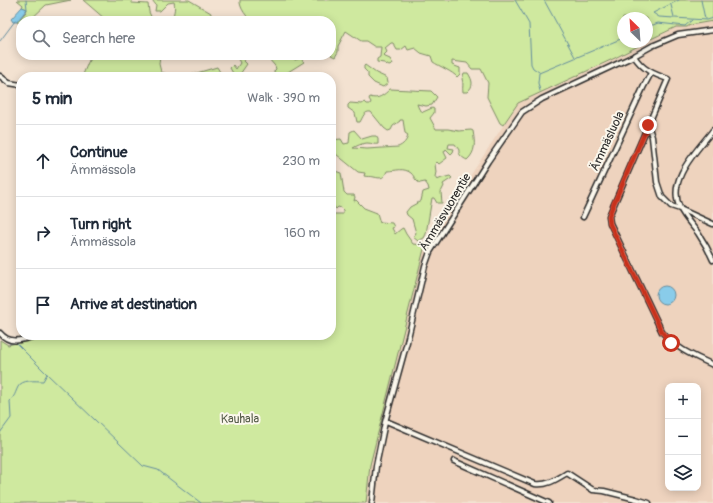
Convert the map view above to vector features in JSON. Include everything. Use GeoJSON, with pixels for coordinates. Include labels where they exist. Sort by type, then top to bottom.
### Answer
{"type":"FeatureCollection","features":[{"type":"Feature","properties":{"kind":"street","name":"Ämmäsvuorentie"},"geometry":{"type":"LineString","coordinates":[[372,503],[376,466],[386,421],[425,266],[430,252],[515,120],[529,106],[658,43],[678,35],[713,30]]}},
{"type":"Feature","properties":{"kind":"street"},"geometry":{"type":"LineString","coordinates":[[634,56],[638,62],[651,74],[668,79],[612,208],[609,216],[610,224],[662,332],[671,343],[681,350],[713,365]]}},
{"type":"Feature","properties":{"kind":"street","name":"Ämmäsluola"},"geometry":{"type":"LineString","coordinates":[[583,217],[651,74]]}},
{"type":"Feature","properties":{"kind":"street"},"geometry":{"type":"LineString","coordinates":[[0,76],[9,83],[16,84]]}},
{"type":"Feature","properties":{"kind":"street"},"geometry":{"type":"LineString","coordinates":[[648,125],[653,144],[657,182],[662,197],[671,206],[680,208],[713,224]]}},
{"type":"Feature","properties":{"kind":"street"},"geometry":{"type":"LineString","coordinates":[[713,130],[680,175],[676,186],[676,197],[680,208],[707,247],[713,260]]}},
{"type":"Feature","properties":{"kind":"street"},"geometry":{"type":"LineString","coordinates":[[0,333],[4,338],[11,341],[16,340]]}},
{"type":"Feature","properties":{"kind":"street"},"geometry":{"type":"LineString","coordinates":[[386,421],[535,484],[546,484],[567,473],[593,490],[604,491],[649,503]]}},
{"type":"Feature","properties":{"kind":"street"},"geometry":{"type":"LineString","coordinates":[[454,461],[549,503]]}},
{"type":"Feature","properties":{"kind":"shaded area"},"geometry":{"type":"Polygon","coordinates":[[[713,21],[713,503],[366,503],[370,465],[425,245],[518,103],[635,48],[653,48],[653,39],[676,27],[687,27],[690,25],[713,21]]]}},
{"type":"Feature","properties":{"kind":"green space"},"geometry":{"type":"Polygon","coordinates":[[[17,0],[71,0],[46,5],[34,16],[22,16],[27,9],[22,7],[23,5],[17,0]]]}},
{"type":"Feature","properties":{"kind":"green space"},"geometry":{"type":"Polygon","coordinates":[[[83,0],[132,0],[132,3],[148,4],[151,16],[102,16],[83,0]]]}},
{"type":"Feature","properties":{"kind":"green space"},"geometry":{"type":"Polygon","coordinates":[[[152,0],[189,0],[211,13],[210,16],[173,16],[175,9],[174,2],[168,3],[160,11],[155,11],[156,5],[152,0]]]}},
{"type":"Feature","properties":{"kind":"green space"},"geometry":{"type":"Polygon","coordinates":[[[240,0],[713,0],[713,21],[690,25],[687,27],[676,27],[653,38],[653,12],[617,12],[617,48],[634,48],[518,103],[503,125],[500,123],[487,97],[488,83],[481,69],[472,69],[467,63],[452,61],[452,65],[460,68],[460,74],[457,77],[433,62],[431,56],[421,53],[415,48],[408,50],[406,46],[401,50],[397,50],[393,43],[385,48],[387,52],[383,56],[390,59],[393,64],[389,66],[384,63],[377,62],[377,59],[380,57],[381,47],[375,47],[366,41],[361,41],[346,31],[338,46],[338,52],[336,55],[336,16],[247,16],[241,6],[240,0]]]}},
{"type":"Feature","properties":{"kind":"green space"},"geometry":{"type":"Polygon","coordinates":[[[89,60],[159,60],[161,72],[84,72],[89,60]]]}},
{"type":"Feature","properties":{"kind":"green space"},"geometry":{"type":"Polygon","coordinates":[[[238,60],[244,60],[247,64],[241,72],[232,72],[230,68],[233,65],[236,69],[240,63],[238,60]]]}},
{"type":"Feature","properties":{"kind":"green space"},"geometry":{"type":"Polygon","coordinates":[[[270,60],[302,60],[304,62],[288,72],[274,72],[276,69],[270,60]]]}},
{"type":"Feature","properties":{"kind":"green space"},"geometry":{"type":"Polygon","coordinates":[[[365,65],[376,73],[387,78],[388,83],[383,87],[374,83],[368,77],[368,73],[364,69],[365,65]]]}},
{"type":"Feature","properties":{"kind":"green space"},"geometry":{"type":"Polygon","coordinates":[[[217,67],[220,72],[200,72],[217,67]]]}},
{"type":"Feature","properties":{"kind":"green space"},"geometry":{"type":"Polygon","coordinates":[[[464,73],[468,73],[472,81],[471,88],[467,92],[463,92],[462,79],[464,73]]]}},
{"type":"Feature","properties":{"kind":"green space"},"geometry":{"type":"Polygon","coordinates":[[[390,89],[431,91],[437,97],[432,105],[426,106],[417,104],[419,109],[423,112],[432,108],[434,109],[434,113],[430,118],[436,129],[473,131],[474,147],[472,154],[467,160],[460,155],[455,144],[449,144],[448,148],[454,149],[453,152],[451,154],[446,149],[444,152],[447,158],[439,164],[437,162],[435,164],[435,177],[437,180],[450,176],[452,178],[443,184],[444,186],[441,192],[442,203],[437,203],[434,198],[432,198],[426,234],[424,238],[418,241],[413,237],[416,233],[412,219],[406,212],[410,207],[421,201],[423,192],[429,190],[425,182],[418,182],[411,173],[402,170],[387,171],[384,177],[381,178],[364,176],[365,173],[358,172],[336,154],[336,140],[341,139],[344,144],[349,143],[350,132],[354,130],[362,139],[376,136],[378,139],[378,144],[365,143],[353,148],[367,149],[398,147],[407,139],[408,135],[405,133],[403,120],[400,120],[391,130],[388,131],[371,112],[365,113],[360,122],[357,122],[355,113],[348,108],[350,103],[362,104],[365,102],[370,104],[370,97],[376,98],[390,89]]]}},
{"type":"Feature","properties":{"kind":"green space","name":"Kauhala"},"geometry":{"type":"Polygon","coordinates":[[[336,171],[341,173],[344,192],[347,195],[354,195],[354,201],[356,200],[364,208],[377,213],[380,223],[392,223],[394,227],[392,228],[395,234],[403,228],[413,244],[425,245],[370,465],[366,503],[0,503],[0,340],[8,345],[28,340],[336,340],[336,214],[343,214],[343,210],[338,207],[336,209],[336,171]]]}},
{"type":"Feature","properties":{"kind":"water"},"geometry":{"type":"Polygon","coordinates":[[[22,7],[27,9],[22,16],[16,16],[16,22],[13,22],[11,19],[22,7]]]}},
{"type":"Feature","properties":{"kind":"water"},"geometry":{"type":"Polygon","coordinates":[[[661,286],[669,286],[674,291],[672,302],[669,304],[661,304],[656,299],[656,291],[661,286]]]}},
{"type":"Feature","properties":{"kind":"waterway"},"geometry":{"type":"LineString","coordinates":[[26,0],[27,9]]}},
{"type":"Feature","properties":{"kind":"waterway"},"geometry":{"type":"LineString","coordinates":[[515,0],[529,24],[531,64],[533,68],[539,72]]}},
{"type":"Feature","properties":{"kind":"waterway"},"geometry":{"type":"LineString","coordinates":[[544,0],[575,57]]}},
{"type":"Feature","properties":{"kind":"waterway"},"geometry":{"type":"LineString","coordinates":[[679,0],[653,13],[659,17],[706,20],[713,18]]}},
{"type":"Feature","properties":{"kind":"waterway"},"geometry":{"type":"LineString","coordinates":[[701,0],[705,19]]}},
{"type":"Feature","properties":{"kind":"waterway"},"geometry":{"type":"LineString","coordinates":[[671,5],[674,17]]}},
{"type":"Feature","properties":{"kind":"waterway"},"geometry":{"type":"LineString","coordinates":[[653,25],[658,23],[685,26],[692,20]]}},
{"type":"Feature","properties":{"kind":"waterway"},"geometry":{"type":"LineString","coordinates":[[0,41],[15,21]]}},
{"type":"Feature","properties":{"kind":"waterway"},"geometry":{"type":"LineString","coordinates":[[540,91],[538,83],[539,73],[617,40]]}},
{"type":"Feature","properties":{"kind":"waterway"},"geometry":{"type":"LineString","coordinates":[[5,340],[9,343],[16,343],[143,466],[158,470],[201,503]]}},
{"type":"Feature","properties":{"kind":"waterway"},"geometry":{"type":"LineString","coordinates":[[0,433],[11,418],[10,401],[20,384],[29,381],[43,381],[47,374]]}},
{"type":"Feature","properties":{"kind":"route"},"geometry":{"type":"LineString","coordinates":[[648,125],[609,216],[610,224],[662,332],[671,343]]}}]}
